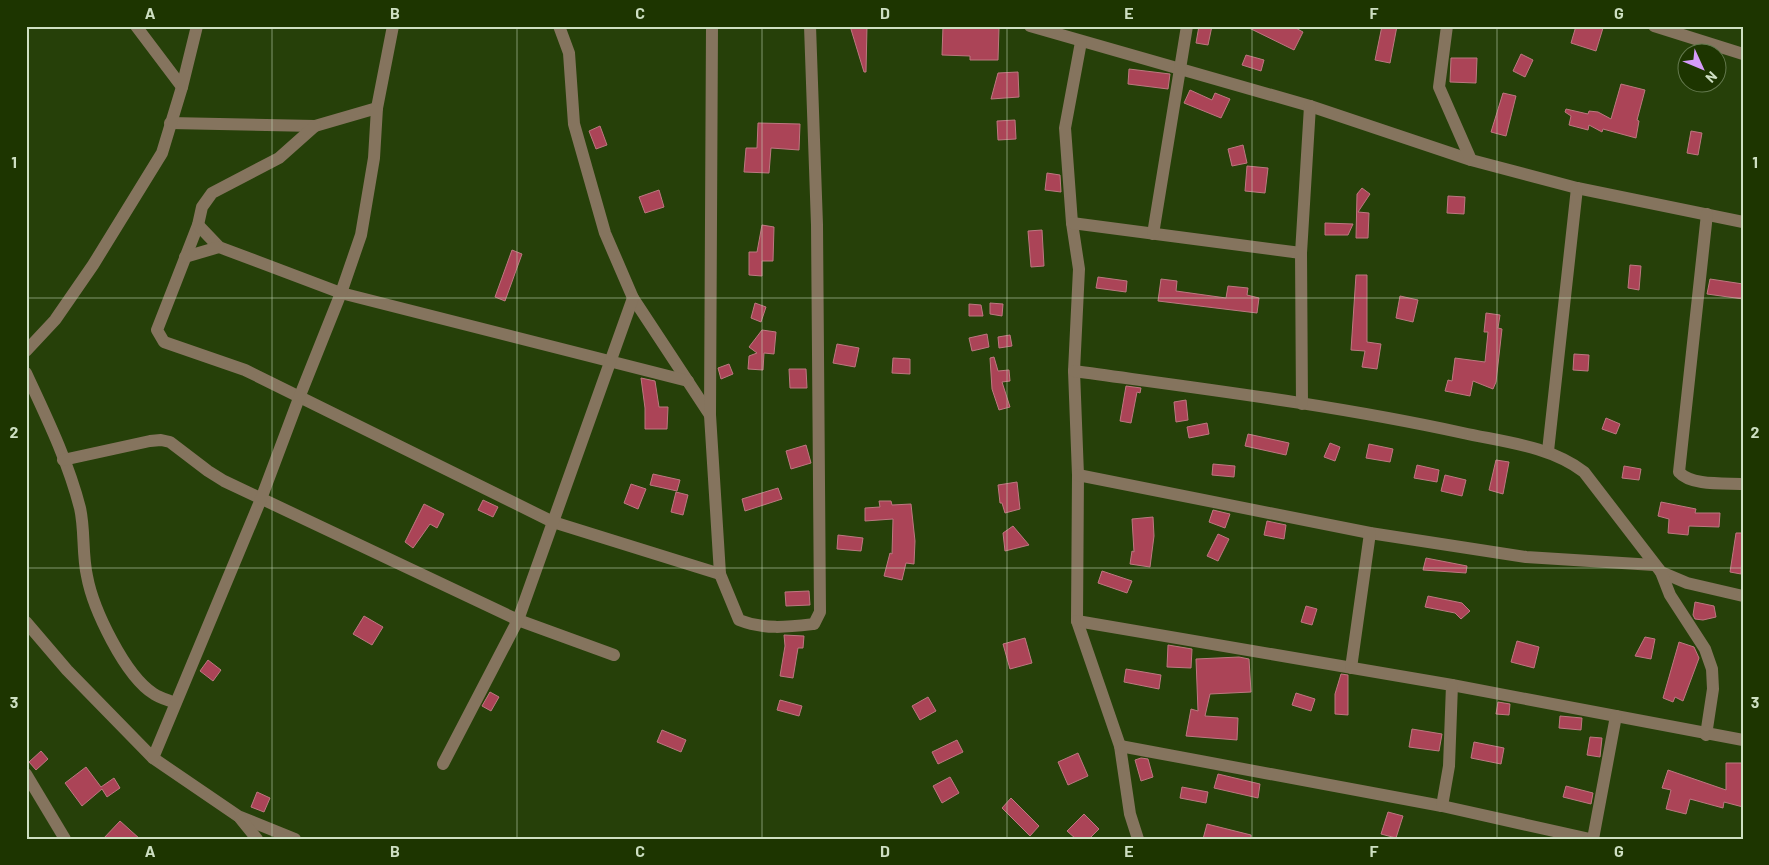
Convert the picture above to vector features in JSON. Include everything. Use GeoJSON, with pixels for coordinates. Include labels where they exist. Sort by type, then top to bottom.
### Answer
{"type":"FeatureCollection","features":[{"type":"Feature","properties":{"kind":"street"},"geometry":{"type":"LineString","coordinates":[[136,26],[182,87]]}},
{"type":"Feature","properties":{"kind":"street"},"geometry":{"type":"LineString","coordinates":[[26,351],[55,320],[93,265],[162,153],[182,87],[197,26]]}},
{"type":"Feature","properties":{"kind":"street"},"geometry":{"type":"LineString","coordinates":[[153,758],[261,499],[299,398],[342,293],[361,234],[374,158],[377,108],[393,26]]}},
{"type":"Feature","properties":{"kind":"street"},"geometry":{"type":"LineString","coordinates":[[559,26],[569,53],[574,124],[605,233],[633,298],[664,348],[710,415]]}},
{"type":"Feature","properties":{"kind":"street"},"geometry":{"type":"LineString","coordinates":[[712,26],[710,415],[720,574],[739,620],[753,626],[783,628],[814,624],[820,612],[817,225],[810,26]]}},
{"type":"Feature","properties":{"kind":"street"},"geometry":{"type":"LineString","coordinates":[[1030,26],[1062,31],[1081,42],[1310,106],[1472,160],[1577,188],[1743,222]]}},
{"type":"Feature","properties":{"kind":"street"},"geometry":{"type":"LineString","coordinates":[[1153,234],[1187,26]]}},
{"type":"Feature","properties":{"kind":"street"},"geometry":{"type":"LineString","coordinates":[[1447,26],[1439,87],[1472,160]]}},
{"type":"Feature","properties":{"kind":"street"},"geometry":{"type":"LineString","coordinates":[[1654,26],[1743,54]]}},
{"type":"Feature","properties":{"kind":"street"},"geometry":{"type":"LineString","coordinates":[[1081,42],[1065,128],[1072,223],[1079,269],[1074,371],[1078,475],[1077,621],[1120,746],[1130,814],[1138,839]]}},
{"type":"Feature","properties":{"kind":"street"},"geometry":{"type":"LineString","coordinates":[[1302,404],[1301,253],[1310,106]]}},
{"type":"Feature","properties":{"kind":"street"},"geometry":{"type":"LineString","coordinates":[[170,123],[315,126],[377,108]]}},
{"type":"Feature","properties":{"kind":"street"},"geometry":{"type":"LineString","coordinates":[[315,126],[279,158],[212,192],[202,207],[198,225],[157,330],[164,342],[246,370],[299,398],[553,522],[720,574]]}},
{"type":"Feature","properties":{"kind":"street"},"geometry":{"type":"LineString","coordinates":[[1548,451],[1577,188]]}},
{"type":"Feature","properties":{"kind":"street"},"geometry":{"type":"LineString","coordinates":[[1707,214],[1679,472],[1684,478],[1743,484]]}},
{"type":"Feature","properties":{"kind":"street"},"geometry":{"type":"LineString","coordinates":[[1072,223],[1301,253]]}},
{"type":"Feature","properties":{"kind":"street"},"geometry":{"type":"LineString","coordinates":[[198,225],[219,247],[342,293],[688,382]]}},
{"type":"Feature","properties":{"kind":"street"},"geometry":{"type":"LineString","coordinates":[[185,257],[219,247]]}},
{"type":"Feature","properties":{"kind":"street"},"geometry":{"type":"LineString","coordinates":[[443,764],[518,620],[633,298]]}},
{"type":"Feature","properties":{"kind":"street"},"geometry":{"type":"LineString","coordinates":[[1074,371],[1414,422],[1548,451],[1572,462],[1584,472],[1657,568],[1670,595],[1705,649],[1712,669],[1713,689],[1706,735]]}},
{"type":"Feature","properties":{"kind":"street"},"geometry":{"type":"LineString","coordinates":[[26,372],[63,460],[80,508],[86,576],[97,608],[124,659],[138,679],[153,694],[175,703]]}},
{"type":"Feature","properties":{"kind":"street"},"geometry":{"type":"LineString","coordinates":[[63,460],[160,440],[170,442],[208,471],[261,499],[518,620],[614,655]]}},
{"type":"Feature","properties":{"kind":"street"},"geometry":{"type":"LineString","coordinates":[[1078,475],[1370,533],[1526,557],[1657,568],[1687,583],[1743,596]]}},
{"type":"Feature","properties":{"kind":"street"},"geometry":{"type":"LineString","coordinates":[[1351,668],[1370,533]]}},
{"type":"Feature","properties":{"kind":"street"},"geometry":{"type":"LineString","coordinates":[[1077,621],[1452,685],[1706,735],[1743,740]]}},
{"type":"Feature","properties":{"kind":"street"},"geometry":{"type":"LineString","coordinates":[[26,622],[67,670],[153,758],[238,816],[295,839]]}},
{"type":"Feature","properties":{"kind":"street"},"geometry":{"type":"LineString","coordinates":[[1442,806],[1449,766],[1452,685]]}},
{"type":"Feature","properties":{"kind":"street"},"geometry":{"type":"LineString","coordinates":[[1120,746],[1442,806],[1584,838],[1616,716]]}},
{"type":"Feature","properties":{"kind":"street"},"geometry":{"type":"LineString","coordinates":[[26,774],[65,839]]}},
{"type":"Feature","properties":{"kind":"street"},"geometry":{"type":"LineString","coordinates":[[238,816],[257,839]]}},
{"type":"Feature","properties":{"kind":"building"},"geometry":{"type":"Polygon","coordinates":[[[850,26],[867,26],[866,72],[864,72],[850,26]]]}},
{"type":"Feature","properties":{"kind":"building"},"geometry":{"type":"Polygon","coordinates":[[[943,26],[999,28],[998,60],[970,60],[970,56],[942,55],[943,26]]]}},
{"type":"Feature","properties":{"kind":"building"},"geometry":{"type":"Polygon","coordinates":[[[1199,26],[1212,26],[1208,45],[1196,43],[1199,26]]]}},
{"type":"Feature","properties":{"kind":"building"},"geometry":{"type":"Polygon","coordinates":[[[1245,26],[1292,26],[1303,32],[1294,50],[1245,26]]]}},
{"type":"Feature","properties":{"kind":"building"},"geometry":{"type":"Polygon","coordinates":[[[1382,26],[1397,26],[1390,63],[1375,60],[1382,26]]]}},
{"type":"Feature","properties":{"kind":"building"},"geometry":{"type":"Polygon","coordinates":[[[1576,26],[1603,28],[1596,51],[1571,43],[1576,26]]]}},
{"type":"Feature","properties":{"kind":"building"},"geometry":{"type":"Polygon","coordinates":[[[1521,54],[1533,60],[1525,77],[1513,71],[1521,54]]]}},
{"type":"Feature","properties":{"kind":"building"},"geometry":{"type":"Polygon","coordinates":[[[1246,55],[1264,60],[1261,71],[1242,65],[1246,55]]]}},
{"type":"Feature","properties":{"kind":"building"},"geometry":{"type":"Polygon","coordinates":[[[1451,58],[1477,58],[1476,83],[1450,82],[1451,58]]]}},
{"type":"Feature","properties":{"kind":"building"},"geometry":{"type":"Polygon","coordinates":[[[1129,69],[1170,74],[1168,89],[1128,84],[1129,69]]]}},
{"type":"Feature","properties":{"kind":"building"},"geometry":{"type":"Polygon","coordinates":[[[1018,72],[1019,97],[991,99],[998,73],[1018,72]]]}},
{"type":"Feature","properties":{"kind":"building"},"geometry":{"type":"Polygon","coordinates":[[[1621,84],[1645,90],[1637,120],[1639,121],[1636,138],[1603,129],[1602,132],[1589,125],[1588,130],[1569,125],[1571,116],[1565,112],[1566,109],[1588,114],[1589,111],[1598,112],[1611,119],[1621,84]]]}},
{"type":"Feature","properties":{"kind":"building"},"geometry":{"type":"Polygon","coordinates":[[[1190,90],[1212,100],[1215,93],[1230,99],[1221,118],[1184,103],[1190,90]]]}},
{"type":"Feature","properties":{"kind":"building"},"geometry":{"type":"Polygon","coordinates":[[[1503,93],[1516,96],[1506,136],[1491,132],[1503,93]]]}},
{"type":"Feature","properties":{"kind":"building"},"geometry":{"type":"Polygon","coordinates":[[[1015,120],[1016,139],[998,140],[997,121],[1015,120]]]}},
{"type":"Feature","properties":{"kind":"building"},"geometry":{"type":"Polygon","coordinates":[[[758,123],[800,124],[799,150],[771,148],[769,173],[744,172],[746,148],[757,148],[758,123]]]}},
{"type":"Feature","properties":{"kind":"building"},"geometry":{"type":"Polygon","coordinates":[[[600,126],[607,145],[596,149],[589,131],[600,126]]]}},
{"type":"Feature","properties":{"kind":"building"},"geometry":{"type":"Polygon","coordinates":[[[1691,131],[1702,133],[1698,155],[1687,153],[1691,131]]]}},
{"type":"Feature","properties":{"kind":"building"},"geometry":{"type":"Polygon","coordinates":[[[1243,145],[1247,163],[1232,166],[1228,149],[1243,145]]]}},
{"type":"Feature","properties":{"kind":"building"},"geometry":{"type":"Polygon","coordinates":[[[1247,166],[1268,168],[1265,193],[1245,191],[1247,166]]]}},
{"type":"Feature","properties":{"kind":"building"},"geometry":{"type":"Polygon","coordinates":[[[1047,173],[1060,175],[1061,192],[1045,190],[1047,173]]]}},
{"type":"Feature","properties":{"kind":"building"},"geometry":{"type":"Polygon","coordinates":[[[1362,188],[1370,194],[1358,212],[1369,213],[1368,238],[1356,238],[1357,194],[1362,188]]]}},
{"type":"Feature","properties":{"kind":"building"},"geometry":{"type":"Polygon","coordinates":[[[659,190],[664,207],[645,213],[639,197],[659,190]]]}},
{"type":"Feature","properties":{"kind":"building"},"geometry":{"type":"Polygon","coordinates":[[[1448,196],[1465,197],[1464,214],[1447,213],[1448,196]]]}},
{"type":"Feature","properties":{"kind":"building"},"geometry":{"type":"Polygon","coordinates":[[[1325,223],[1353,224],[1348,235],[1325,235],[1325,223]]]}},
{"type":"Feature","properties":{"kind":"building"},"geometry":{"type":"Polygon","coordinates":[[[762,225],[774,227],[773,261],[762,261],[762,276],[749,275],[749,252],[757,252],[762,225]]]}},
{"type":"Feature","properties":{"kind":"building"},"geometry":{"type":"Polygon","coordinates":[[[1042,230],[1044,266],[1031,267],[1028,231],[1042,230]]]}},
{"type":"Feature","properties":{"kind":"building"},"geometry":{"type":"Polygon","coordinates":[[[512,250],[522,254],[505,301],[495,297],[512,250]]]}},
{"type":"Feature","properties":{"kind":"building"},"geometry":{"type":"Polygon","coordinates":[[[1630,265],[1641,266],[1639,290],[1628,288],[1630,265]]]}},
{"type":"Feature","properties":{"kind":"building"},"geometry":{"type":"Polygon","coordinates":[[[1356,275],[1367,275],[1367,342],[1381,344],[1377,369],[1362,367],[1365,351],[1351,350],[1356,275]]]}},
{"type":"Feature","properties":{"kind":"building"},"geometry":{"type":"Polygon","coordinates":[[[1098,277],[1127,281],[1126,292],[1096,288],[1098,277]]]}},
{"type":"Feature","properties":{"kind":"building"},"geometry":{"type":"Polygon","coordinates":[[[1161,279],[1177,281],[1176,291],[1226,298],[1228,286],[1248,288],[1247,295],[1259,298],[1257,313],[1158,301],[1161,279]]]}},
{"type":"Feature","properties":{"kind":"building"},"geometry":{"type":"Polygon","coordinates":[[[1710,279],[1743,284],[1743,299],[1707,294],[1710,279]]]}},
{"type":"Feature","properties":{"kind":"building"},"geometry":{"type":"Polygon","coordinates":[[[1400,296],[1418,300],[1413,322],[1396,318],[1400,296]]]}},
{"type":"Feature","properties":{"kind":"building"},"geometry":{"type":"Polygon","coordinates":[[[755,303],[766,307],[761,322],[751,318],[755,303]]]}},
{"type":"Feature","properties":{"kind":"building"},"geometry":{"type":"Polygon","coordinates":[[[990,303],[1003,304],[1002,316],[990,314],[990,303]]]}},
{"type":"Feature","properties":{"kind":"building"},"geometry":{"type":"Polygon","coordinates":[[[969,304],[981,305],[983,316],[969,316],[969,304]]]}},
{"type":"Feature","properties":{"kind":"building"},"geometry":{"type":"Polygon","coordinates":[[[1486,313],[1500,315],[1498,328],[1502,329],[1496,382],[1493,389],[1473,381],[1470,396],[1445,391],[1448,380],[1452,381],[1455,358],[1485,362],[1488,332],[1484,332],[1486,313]]]}},
{"type":"Feature","properties":{"kind":"building"},"geometry":{"type":"Polygon","coordinates":[[[762,330],[776,332],[774,354],[764,353],[763,370],[748,369],[749,356],[757,353],[749,347],[762,330]]]}},
{"type":"Feature","properties":{"kind":"building"},"geometry":{"type":"Polygon","coordinates":[[[987,334],[989,347],[972,351],[969,338],[987,334]]]}},
{"type":"Feature","properties":{"kind":"building"},"geometry":{"type":"Polygon","coordinates":[[[1010,335],[1012,346],[999,348],[998,337],[1010,335]]]}},
{"type":"Feature","properties":{"kind":"building"},"geometry":{"type":"Polygon","coordinates":[[[837,344],[859,348],[855,367],[833,363],[837,344]]]}},
{"type":"Feature","properties":{"kind":"building"},"geometry":{"type":"Polygon","coordinates":[[[1574,354],[1589,355],[1588,371],[1573,370],[1574,354]]]}},
{"type":"Feature","properties":{"kind":"building"},"geometry":{"type":"Polygon","coordinates":[[[994,357],[998,371],[1009,370],[1010,381],[1002,382],[1010,407],[999,410],[992,389],[990,358],[994,357]]]}},
{"type":"Feature","properties":{"kind":"building"},"geometry":{"type":"Polygon","coordinates":[[[893,358],[910,359],[910,374],[892,373],[893,358]]]}},
{"type":"Feature","properties":{"kind":"building"},"geometry":{"type":"Polygon","coordinates":[[[729,364],[733,374],[721,379],[718,368],[729,364]]]}},
{"type":"Feature","properties":{"kind":"building"},"geometry":{"type":"Polygon","coordinates":[[[789,369],[806,369],[807,388],[790,388],[789,369]]]}},
{"type":"Feature","properties":{"kind":"building"},"geometry":{"type":"Polygon","coordinates":[[[641,378],[655,381],[659,407],[668,407],[667,429],[645,429],[645,408],[641,378]]]}},
{"type":"Feature","properties":{"kind":"building"},"geometry":{"type":"Polygon","coordinates":[[[1126,386],[1141,388],[1140,393],[1137,392],[1131,423],[1120,421],[1126,386]]]}},
{"type":"Feature","properties":{"kind":"building"},"geometry":{"type":"Polygon","coordinates":[[[1186,400],[1188,420],[1176,422],[1174,402],[1186,400]]]}},
{"type":"Feature","properties":{"kind":"building"},"geometry":{"type":"Polygon","coordinates":[[[1606,418],[1620,424],[1616,434],[1602,429],[1606,418]]]}},
{"type":"Feature","properties":{"kind":"building"},"geometry":{"type":"Polygon","coordinates":[[[1207,423],[1209,434],[1189,438],[1187,427],[1207,423]]]}},
{"type":"Feature","properties":{"kind":"building"},"geometry":{"type":"Polygon","coordinates":[[[1248,434],[1289,443],[1286,455],[1245,446],[1248,434]]]}},
{"type":"Feature","properties":{"kind":"building"},"geometry":{"type":"Polygon","coordinates":[[[1330,443],[1340,447],[1335,461],[1324,457],[1330,443]]]}},
{"type":"Feature","properties":{"kind":"building"},"geometry":{"type":"Polygon","coordinates":[[[1369,444],[1393,449],[1390,462],[1366,458],[1369,444]]]}},
{"type":"Feature","properties":{"kind":"building"},"geometry":{"type":"Polygon","coordinates":[[[806,445],[811,463],[791,469],[786,451],[806,445]]]}},
{"type":"Feature","properties":{"kind":"building"},"geometry":{"type":"Polygon","coordinates":[[[1496,460],[1509,462],[1503,494],[1489,490],[1496,460]]]}},
{"type":"Feature","properties":{"kind":"building"},"geometry":{"type":"Polygon","coordinates":[[[1213,464],[1235,466],[1234,477],[1212,475],[1213,464]]]}},
{"type":"Feature","properties":{"kind":"building"},"geometry":{"type":"Polygon","coordinates":[[[1417,465],[1439,470],[1437,482],[1414,478],[1417,465]]]}},
{"type":"Feature","properties":{"kind":"building"},"geometry":{"type":"Polygon","coordinates":[[[1624,466],[1641,469],[1639,480],[1622,478],[1624,466]]]}},
{"type":"Feature","properties":{"kind":"building"},"geometry":{"type":"Polygon","coordinates":[[[653,474],[680,480],[677,491],[650,485],[653,474]]]}},
{"type":"Feature","properties":{"kind":"building"},"geometry":{"type":"Polygon","coordinates":[[[1445,475],[1466,480],[1462,496],[1441,491],[1445,475]]]}},
{"type":"Feature","properties":{"kind":"building"},"geometry":{"type":"Polygon","coordinates":[[[1017,482],[1020,509],[1005,513],[1002,503],[1000,503],[998,485],[1017,482]]]}},
{"type":"Feature","properties":{"kind":"building"},"geometry":{"type":"Polygon","coordinates":[[[631,484],[646,489],[638,509],[624,503],[631,484]]]}},
{"type":"Feature","properties":{"kind":"building"},"geometry":{"type":"Polygon","coordinates":[[[778,488],[782,499],[745,511],[742,499],[778,488]]]}},
{"type":"Feature","properties":{"kind":"building"},"geometry":{"type":"Polygon","coordinates":[[[676,492],[688,495],[683,515],[671,512],[676,492]]]}},
{"type":"Feature","properties":{"kind":"building"},"geometry":{"type":"Polygon","coordinates":[[[483,500],[498,507],[493,517],[478,510],[483,500]]]}},
{"type":"Feature","properties":{"kind":"building"},"geometry":{"type":"Polygon","coordinates":[[[879,501],[891,501],[892,505],[911,504],[915,541],[914,564],[906,563],[902,580],[884,576],[890,553],[892,554],[893,519],[865,521],[865,508],[880,507],[879,501]]]}},
{"type":"Feature","properties":{"kind":"building"},"geometry":{"type":"Polygon","coordinates":[[[1661,502],[1696,509],[1695,513],[1720,513],[1719,527],[1689,526],[1688,535],[1668,533],[1669,519],[1658,516],[1661,502]]]}},
{"type":"Feature","properties":{"kind":"building"},"geometry":{"type":"Polygon","coordinates":[[[424,504],[444,514],[437,528],[430,524],[413,548],[405,542],[424,504]]]}},
{"type":"Feature","properties":{"kind":"building"},"geometry":{"type":"Polygon","coordinates":[[[1213,510],[1230,514],[1225,528],[1209,522],[1213,510]]]}},
{"type":"Feature","properties":{"kind":"building"},"geometry":{"type":"Polygon","coordinates":[[[1153,517],[1154,536],[1150,567],[1130,564],[1132,551],[1134,552],[1132,519],[1153,517]]]}},
{"type":"Feature","properties":{"kind":"building"},"geometry":{"type":"Polygon","coordinates":[[[1267,521],[1286,525],[1284,539],[1264,535],[1267,521]]]}},
{"type":"Feature","properties":{"kind":"building"},"geometry":{"type":"Polygon","coordinates":[[[1013,526],[1029,545],[1005,551],[1003,533],[1013,526]]]}},
{"type":"Feature","properties":{"kind":"building"},"geometry":{"type":"Polygon","coordinates":[[[1736,533],[1743,533],[1741,574],[1730,572],[1736,533]]]}},
{"type":"Feature","properties":{"kind":"building"},"geometry":{"type":"Polygon","coordinates":[[[1218,534],[1229,539],[1218,561],[1207,556],[1218,534]]]}},
{"type":"Feature","properties":{"kind":"building"},"geometry":{"type":"Polygon","coordinates":[[[838,535],[863,538],[861,551],[837,549],[838,535]]]}},
{"type":"Feature","properties":{"kind":"building"},"geometry":{"type":"Polygon","coordinates":[[[1426,558],[1467,566],[1466,573],[1423,570],[1426,558]]]}},
{"type":"Feature","properties":{"kind":"building"},"geometry":{"type":"Polygon","coordinates":[[[1102,571],[1132,581],[1127,593],[1098,583],[1102,571]]]}},
{"type":"Feature","properties":{"kind":"building"},"geometry":{"type":"Polygon","coordinates":[[[809,591],[810,605],[786,606],[785,592],[809,591]]]}},
{"type":"Feature","properties":{"kind":"building"},"geometry":{"type":"Polygon","coordinates":[[[1428,596],[1462,603],[1470,611],[1461,619],[1455,613],[1425,607],[1428,596]]]}},
{"type":"Feature","properties":{"kind":"building"},"geometry":{"type":"Polygon","coordinates":[[[1695,602],[1714,606],[1716,617],[1703,620],[1695,619],[1693,615],[1695,602]]]}},
{"type":"Feature","properties":{"kind":"building"},"geometry":{"type":"Polygon","coordinates":[[[1306,606],[1317,609],[1312,625],[1301,622],[1306,606]]]}},
{"type":"Feature","properties":{"kind":"building"},"geometry":{"type":"Polygon","coordinates":[[[364,616],[383,627],[372,645],[353,634],[364,616]]]}},
{"type":"Feature","properties":{"kind":"building"},"geometry":{"type":"Polygon","coordinates":[[[784,635],[804,636],[803,648],[798,648],[793,678],[780,676],[785,646],[784,635]]]}},
{"type":"Feature","properties":{"kind":"building"},"geometry":{"type":"Polygon","coordinates":[[[1645,637],[1655,639],[1651,659],[1635,656],[1645,637]]]}},
{"type":"Feature","properties":{"kind":"building"},"geometry":{"type":"Polygon","coordinates":[[[1025,638],[1032,663],[1010,669],[1003,644],[1025,638]]]}},
{"type":"Feature","properties":{"kind":"building"},"geometry":{"type":"Polygon","coordinates":[[[1517,641],[1539,647],[1534,668],[1511,662],[1517,641]]]}},
{"type":"Feature","properties":{"kind":"building"},"geometry":{"type":"Polygon","coordinates":[[[1679,642],[1694,647],[1699,658],[1683,701],[1675,697],[1673,702],[1663,698],[1679,642]]]}},
{"type":"Feature","properties":{"kind":"building"},"geometry":{"type":"Polygon","coordinates":[[[1168,645],[1192,649],[1191,668],[1167,667],[1168,645]]]}},
{"type":"Feature","properties":{"kind":"building"},"geometry":{"type":"Polygon","coordinates":[[[1239,657],[1249,659],[1251,692],[1210,694],[1205,716],[1238,718],[1237,740],[1186,736],[1191,709],[1198,711],[1196,659],[1239,657]]]}},
{"type":"Feature","properties":{"kind":"building"},"geometry":{"type":"Polygon","coordinates":[[[208,660],[221,670],[213,681],[200,671],[208,660]]]}},
{"type":"Feature","properties":{"kind":"building"},"geometry":{"type":"Polygon","coordinates":[[[1126,669],[1161,675],[1159,689],[1124,682],[1126,669]]]}},
{"type":"Feature","properties":{"kind":"building"},"geometry":{"type":"Polygon","coordinates":[[[1341,674],[1348,675],[1348,715],[1335,714],[1335,694],[1341,674]]]}},
{"type":"Feature","properties":{"kind":"building"},"geometry":{"type":"Polygon","coordinates":[[[490,692],[499,697],[491,711],[482,706],[490,692]]]}},
{"type":"Feature","properties":{"kind":"building"},"geometry":{"type":"Polygon","coordinates":[[[1296,693],[1315,699],[1311,711],[1292,705],[1296,693]]]}},
{"type":"Feature","properties":{"kind":"building"},"geometry":{"type":"Polygon","coordinates":[[[928,697],[936,711],[920,720],[912,706],[928,697]]]}},
{"type":"Feature","properties":{"kind":"building"},"geometry":{"type":"Polygon","coordinates":[[[780,700],[802,706],[799,716],[777,710],[780,700]]]}},
{"type":"Feature","properties":{"kind":"building"},"geometry":{"type":"Polygon","coordinates":[[[1498,702],[1510,704],[1509,715],[1496,714],[1498,702]]]}},
{"type":"Feature","properties":{"kind":"building"},"geometry":{"type":"Polygon","coordinates":[[[1560,716],[1582,718],[1581,730],[1559,728],[1560,716]]]}},
{"type":"Feature","properties":{"kind":"building"},"geometry":{"type":"Polygon","coordinates":[[[1412,729],[1442,734],[1439,751],[1409,747],[1412,729]]]}},
{"type":"Feature","properties":{"kind":"building"},"geometry":{"type":"Polygon","coordinates":[[[662,730],[686,740],[681,752],[657,742],[662,730]]]}},
{"type":"Feature","properties":{"kind":"building"},"geometry":{"type":"Polygon","coordinates":[[[1590,737],[1602,738],[1600,757],[1587,755],[1590,737]]]}},
{"type":"Feature","properties":{"kind":"building"},"geometry":{"type":"Polygon","coordinates":[[[957,740],[963,752],[938,764],[932,752],[957,740]]]}},
{"type":"Feature","properties":{"kind":"building"},"geometry":{"type":"Polygon","coordinates":[[[1474,742],[1504,748],[1501,764],[1471,758],[1474,742]]]}},
{"type":"Feature","properties":{"kind":"building"},"geometry":{"type":"Polygon","coordinates":[[[41,751],[48,759],[36,770],[29,762],[41,751]]]}},
{"type":"Feature","properties":{"kind":"building"},"geometry":{"type":"Polygon","coordinates":[[[1078,753],[1088,776],[1068,785],[1058,762],[1078,753]]]}},
{"type":"Feature","properties":{"kind":"building"},"geometry":{"type":"Polygon","coordinates":[[[1141,758],[1148,759],[1153,777],[1141,781],[1135,760],[1141,758]]]}},
{"type":"Feature","properties":{"kind":"building"},"geometry":{"type":"Polygon","coordinates":[[[1726,763],[1743,763],[1743,807],[1724,802],[1723,808],[1690,799],[1686,814],[1666,809],[1671,790],[1662,788],[1668,770],[1726,790],[1726,763]]]}},
{"type":"Feature","properties":{"kind":"building"},"geometry":{"type":"Polygon","coordinates":[[[86,767],[101,787],[114,778],[120,788],[107,797],[102,789],[82,806],[65,783],[86,767]]]}},
{"type":"Feature","properties":{"kind":"building"},"geometry":{"type":"Polygon","coordinates":[[[1218,774],[1260,784],[1258,798],[1214,788],[1218,774]]]}},
{"type":"Feature","properties":{"kind":"building"},"geometry":{"type":"Polygon","coordinates":[[[950,777],[959,793],[942,803],[933,786],[950,777]]]}},
{"type":"Feature","properties":{"kind":"building"},"geometry":{"type":"Polygon","coordinates":[[[1566,786],[1593,793],[1591,804],[1563,797],[1566,786]]]}},
{"type":"Feature","properties":{"kind":"building"},"geometry":{"type":"Polygon","coordinates":[[[1182,787],[1208,792],[1206,803],[1180,798],[1182,787]]]}},
{"type":"Feature","properties":{"kind":"building"},"geometry":{"type":"Polygon","coordinates":[[[257,792],[270,798],[264,812],[251,807],[257,792]]]}},
{"type":"Feature","properties":{"kind":"building"},"geometry":{"type":"Polygon","coordinates":[[[1011,798],[1039,826],[1030,836],[1002,808],[1011,798]]]}},
{"type":"Feature","properties":{"kind":"building"},"geometry":{"type":"Polygon","coordinates":[[[1388,812],[1403,816],[1396,838],[1381,834],[1388,812]]]}},
{"type":"Feature","properties":{"kind":"building"},"geometry":{"type":"Polygon","coordinates":[[[1084,814],[1099,829],[1089,839],[1076,839],[1067,831],[1084,814]]]}},
{"type":"Feature","properties":{"kind":"building"},"geometry":{"type":"Polygon","coordinates":[[[120,821],[140,839],[103,839],[120,821]]]}},
{"type":"Feature","properties":{"kind":"building"},"geometry":{"type":"Polygon","coordinates":[[[1207,824],[1251,835],[1251,839],[1203,839],[1207,824]]]}}]}
